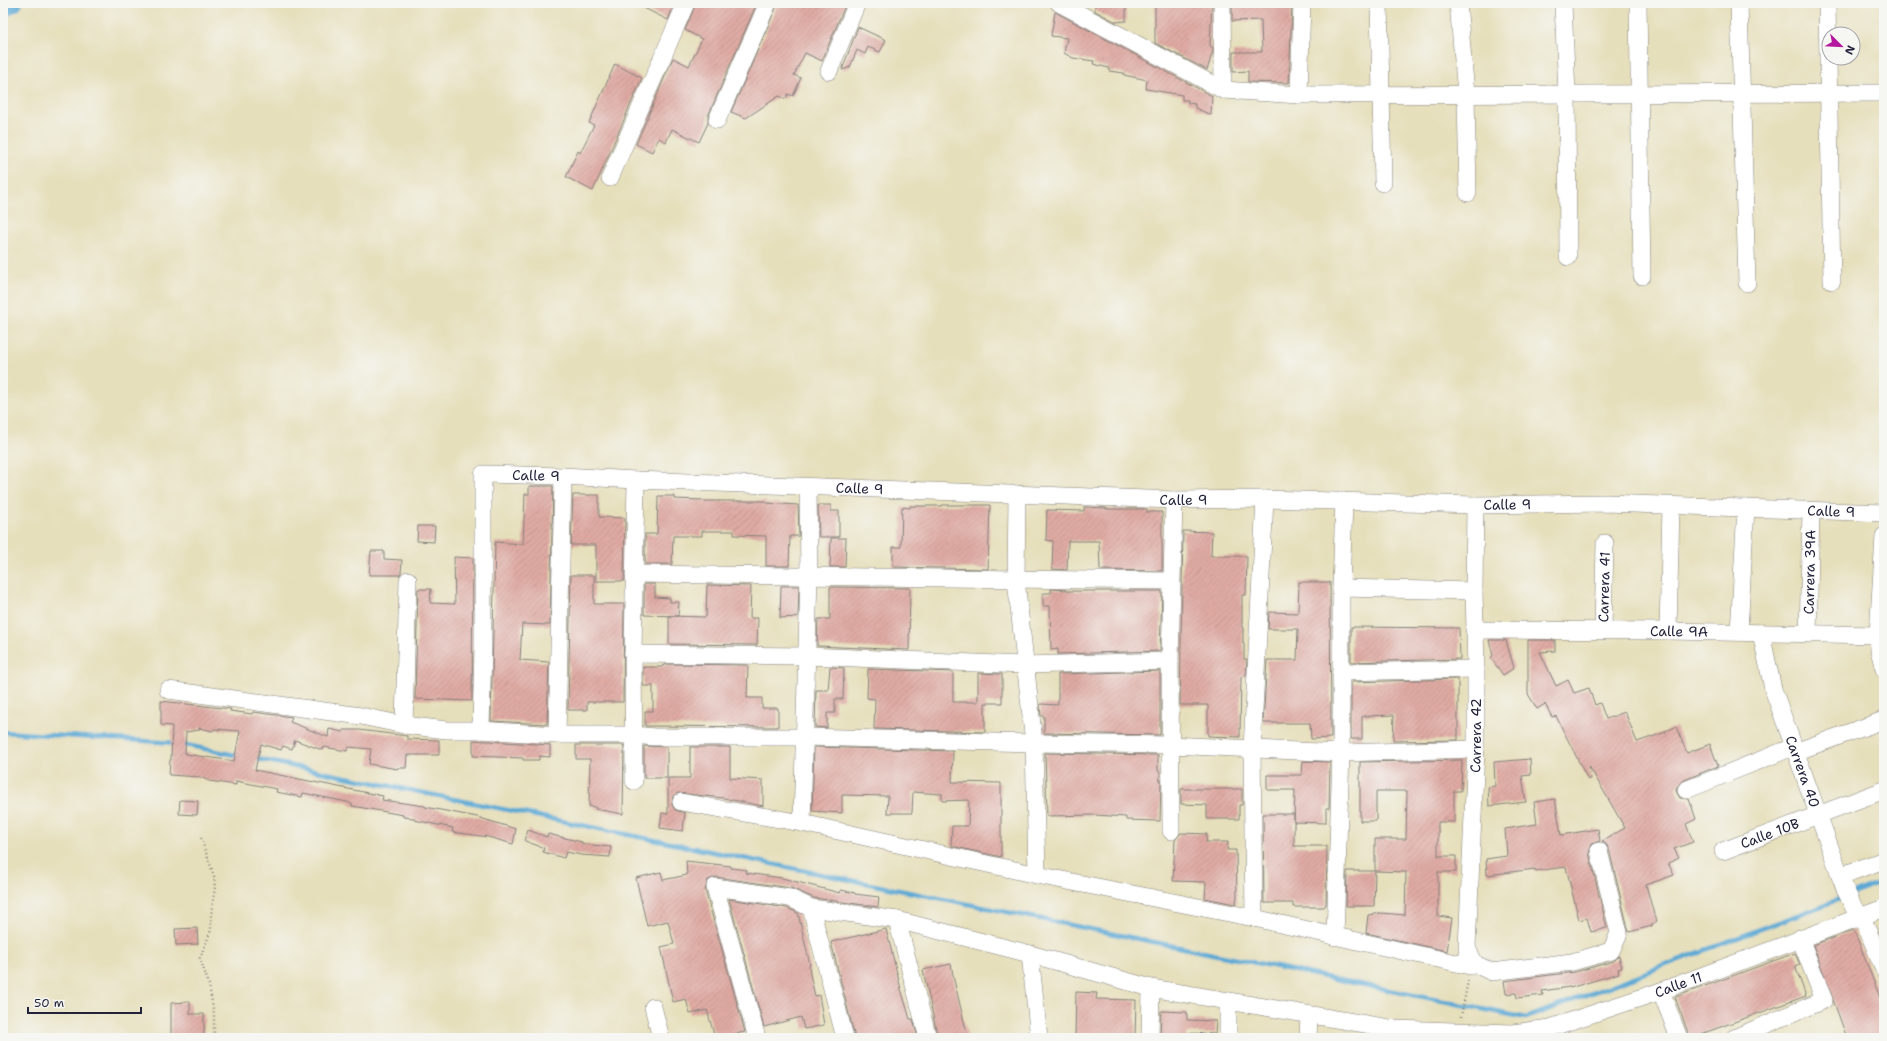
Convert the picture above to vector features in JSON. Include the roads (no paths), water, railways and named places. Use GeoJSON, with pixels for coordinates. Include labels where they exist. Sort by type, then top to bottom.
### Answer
{"type":"FeatureCollection","features":[{"type":"Feature","properties":{"kind":"street"},"geometry":{"type":"LineString","coordinates":[[610,178],[686,3]]}},
{"type":"Feature","properties":{"kind":"street"},"geometry":{"type":"LineString","coordinates":[[716,120],[768,3]]}},
{"type":"Feature","properties":{"kind":"street"},"geometry":{"type":"LineString","coordinates":[[829,71],[857,3]]}},
{"type":"Feature","properties":{"kind":"street"},"geometry":{"type":"LineString","coordinates":[[1059,3],[1223,90],[1299,95],[1884,93]]}},
{"type":"Feature","properties":{"kind":"street"},"geometry":{"type":"LineString","coordinates":[[1222,3],[1223,90]]}},
{"type":"Feature","properties":{"kind":"street"},"geometry":{"type":"LineString","coordinates":[[1299,95],[1302,3]]}},
{"type":"Feature","properties":{"kind":"street"},"geometry":{"type":"LineString","coordinates":[[1379,3],[1382,183]]}},
{"type":"Feature","properties":{"kind":"street"},"geometry":{"type":"LineString","coordinates":[[1458,3],[1466,94],[1468,193]]}},
{"type":"Feature","properties":{"kind":"street"},"geometry":{"type":"LineString","coordinates":[[1563,3],[1567,94],[1568,257]]}},
{"type":"Feature","properties":{"kind":"street"},"geometry":{"type":"LineString","coordinates":[[1638,3],[1642,276]]}},
{"type":"Feature","properties":{"kind":"street"},"geometry":{"type":"LineString","coordinates":[[1738,3],[1747,283]]}},
{"type":"Feature","properties":{"kind":"street"},"geometry":{"type":"LineString","coordinates":[[1827,3],[1832,281]]}},
{"type":"Feature","properties":{"kind":"street","name":"Calle 9"},"geometry":{"type":"LineString","coordinates":[[481,730],[483,645],[483,474],[1174,500],[1265,499],[1475,505],[1606,503],[1884,513]]}},
{"type":"Feature","properties":{"kind":"street"},"geometry":{"type":"LineString","coordinates":[[557,735],[562,476]]}},
{"type":"Feature","properties":{"kind":"street"},"geometry":{"type":"LineString","coordinates":[[634,781],[633,654],[636,480]]}},
{"type":"Feature","properties":{"kind":"street"},"geometry":{"type":"LineString","coordinates":[[802,823],[809,576],[808,487]]}},
{"type":"Feature","properties":{"kind":"street"},"geometry":{"type":"LineString","coordinates":[[1018,494],[1016,580],[1034,743],[1037,875]]}},
{"type":"Feature","properties":{"kind":"street"},"geometry":{"type":"LineString","coordinates":[[1254,918],[1252,750],[1265,499]]}},
{"type":"Feature","properties":{"kind":"street"},"geometry":{"type":"LineString","coordinates":[[1171,831],[1170,661],[1174,500]]}},
{"type":"Feature","properties":{"kind":"street"},"geometry":{"type":"LineString","coordinates":[[681,802],[802,823],[1037,875],[1254,918],[1335,937],[1341,753],[1341,588],[1344,501]]}},
{"type":"Feature","properties":{"kind":"street","name":"Carrera 42"},"geometry":{"type":"LineString","coordinates":[[1335,937],[1470,966],[1467,948],[1476,749],[1476,668],[1474,630],[1475,505]]}},
{"type":"Feature","properties":{"kind":"street"},"geometry":{"type":"LineString","coordinates":[[1668,631],[1671,506]]}},
{"type":"Feature","properties":{"kind":"street"},"geometry":{"type":"LineString","coordinates":[[1739,632],[1746,508]]}},
{"type":"Feature","properties":{"kind":"street","name":"Carrera 39A"},"geometry":{"type":"LineString","coordinates":[[1808,634],[1811,511]]}},
{"type":"Feature","properties":{"kind":"street"},"geometry":{"type":"LineString","coordinates":[[1884,536],[1881,634],[1879,650],[1884,669]]}},
{"type":"Feature","properties":{"kind":"street","name":"Carrera 41"},"geometry":{"type":"LineString","coordinates":[[1603,630],[1605,543]]}},
{"type":"Feature","properties":{"kind":"street"},"geometry":{"type":"LineString","coordinates":[[634,574],[1171,582]]}},
{"type":"Feature","properties":{"kind":"street"},"geometry":{"type":"LineString","coordinates":[[404,726],[408,580]]}},
{"type":"Feature","properties":{"kind":"street"},"geometry":{"type":"LineString","coordinates":[[1341,588],[1474,591]]}},
{"type":"Feature","properties":{"kind":"street","name":"Calle 9A"},"geometry":{"type":"LineString","coordinates":[[1474,630],[1603,630],[1881,634]]}},
{"type":"Feature","properties":{"kind":"street","name":"Carrera 40"},"geometry":{"type":"LineString","coordinates":[[1762,633],[1773,689],[1794,749],[1843,883],[1884,969]]}},
{"type":"Feature","properties":{"kind":"street"},"geometry":{"type":"LineString","coordinates":[[633,654],[807,656],[1025,665],[1170,661]]}},
{"type":"Feature","properties":{"kind":"street"},"geometry":{"type":"LineString","coordinates":[[1342,672],[1476,668]]}},
{"type":"Feature","properties":{"kind":"street"},"geometry":{"type":"LineString","coordinates":[[168,690],[360,716],[404,726],[447,730],[481,730],[557,735],[634,735],[654,737],[805,737],[1034,743],[1170,744],[1252,750],[1341,753],[1476,749]]}},
{"type":"Feature","properties":{"kind":"street"},"geometry":{"type":"LineString","coordinates":[[1686,790],[1794,749],[1884,720]]}},
{"type":"Feature","properties":{"kind":"street","name":"Calle 10B"},"geometry":{"type":"LineString","coordinates":[[1723,851],[1884,790]]}},
{"type":"Feature","properties":{"kind":"street"},"geometry":{"type":"LineString","coordinates":[[1467,948],[1475,964],[1492,972],[1572,962],[1611,951],[1619,933],[1599,851]]}},
{"type":"Feature","properties":{"kind":"street"},"geometry":{"type":"LineString","coordinates":[[1843,883],[1884,860]]}},
{"type":"Feature","properties":{"kind":"street","name":"Calle 11"},"geometry":{"type":"LineString","coordinates":[[757,1038],[715,888],[790,898],[811,908],[897,920],[1030,954],[1151,988],[1309,1015],[1395,1033],[1464,1030],[1512,1033],[1550,1028],[1661,991],[1800,938],[1858,912],[1884,908]]}},
{"type":"Feature","properties":{"kind":"street"},"geometry":{"type":"LineString","coordinates":[[811,908],[845,1038]]}},
{"type":"Feature","properties":{"kind":"street"},"geometry":{"type":"LineString","coordinates":[[897,920],[928,1038]]}},
{"type":"Feature","properties":{"kind":"street"},"geometry":{"type":"LineString","coordinates":[[1745,1036],[1824,1000],[1800,938]]}},
{"type":"Feature","properties":{"kind":"street"},"geometry":{"type":"LineString","coordinates":[[1030,954],[1038,1038]]}},
{"type":"Feature","properties":{"kind":"street"},"geometry":{"type":"LineString","coordinates":[[1150,1038],[1151,988]]}},
{"type":"Feature","properties":{"kind":"street"},"geometry":{"type":"LineString","coordinates":[[1661,991],[1679,1038]]}},
{"type":"Feature","properties":{"kind":"street"},"geometry":{"type":"LineString","coordinates":[[1228,1001],[1228,1038]]}},
{"type":"Feature","properties":{"kind":"street"},"geometry":{"type":"LineString","coordinates":[[653,1007],[661,1038]]}},
{"type":"Feature","properties":{"kind":"street"},"geometry":{"type":"LineString","coordinates":[[1308,1038],[1309,1015]]}},
{"type":"Feature","properties":{"kind":"waterway"},"geometry":{"type":"LineString","coordinates":[[3,10],[15,3]]}},
{"type":"Feature","properties":{"kind":"waterway"},"geometry":{"type":"LineString","coordinates":[[3,732],[176,743],[240,756]]}},
{"type":"Feature","properties":{"kind":"waterway"},"geometry":{"type":"LineString","coordinates":[[253,758],[1526,1018],[1845,897]]}},
{"type":"Feature","properties":{"kind":"waterway"},"geometry":{"type":"LineString","coordinates":[[1852,894],[1884,882]]}}]}
